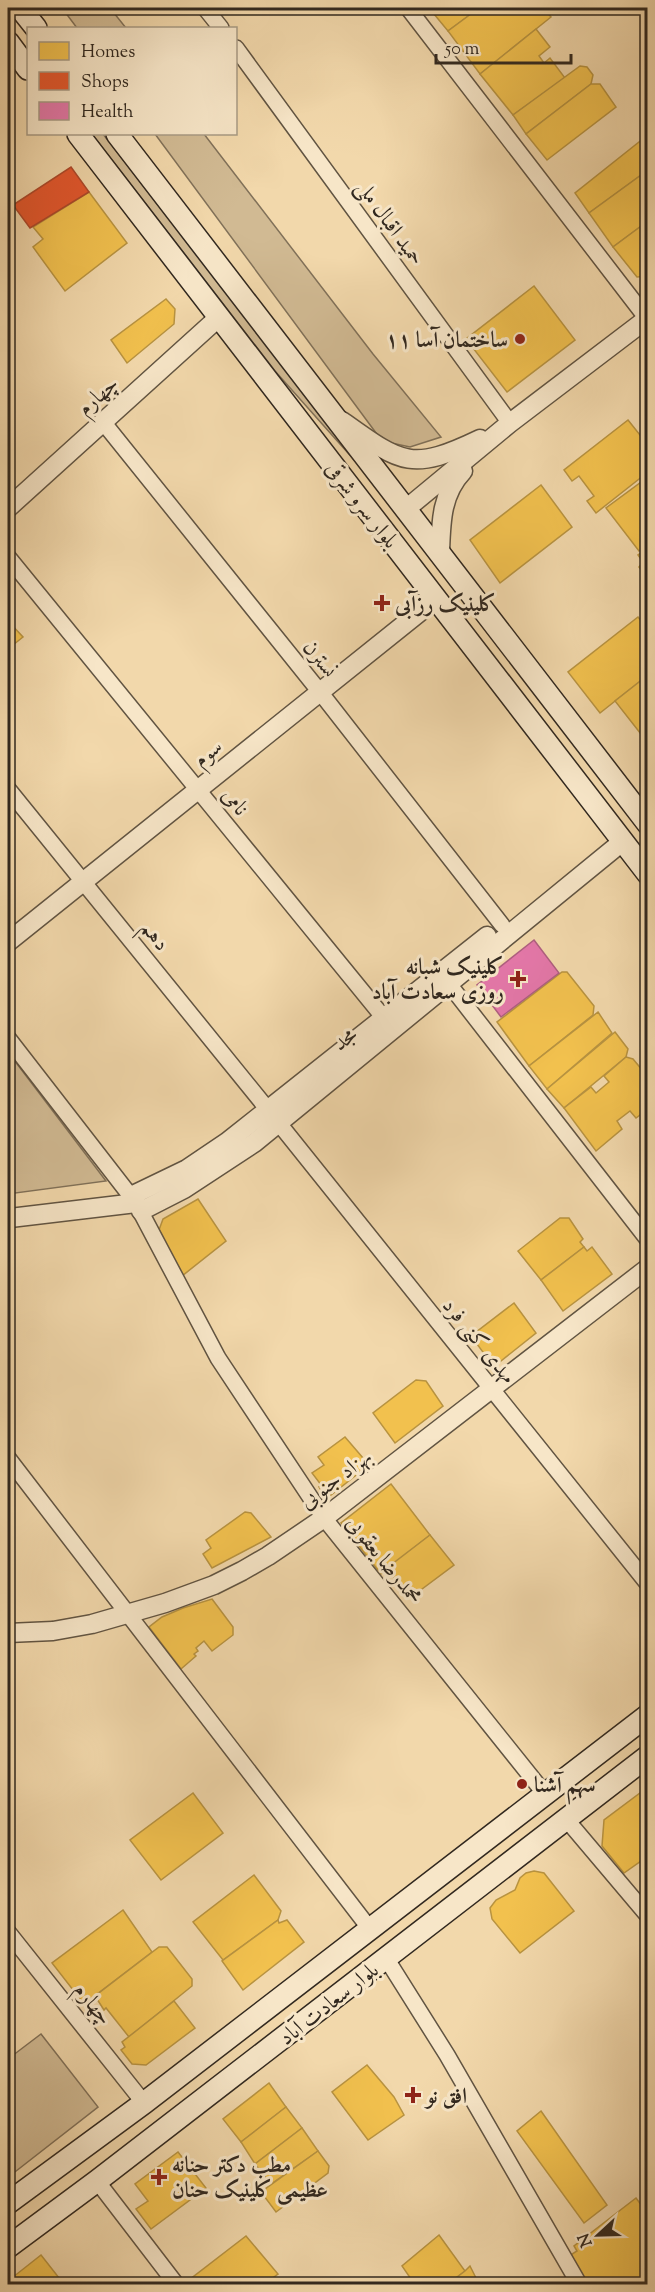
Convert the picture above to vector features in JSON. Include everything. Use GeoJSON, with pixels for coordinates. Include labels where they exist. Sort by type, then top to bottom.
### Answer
{"type":"FeatureCollection","features":[{"type":"Feature","properties":{"kind":"main road"},"geometry":{"type":"LineString","coordinates":[[20,8],[35,27]]}},
{"type":"Feature","properties":{"kind":"main road"},"geometry":{"type":"LineString","coordinates":[[8,42],[27,68]]}},
{"type":"Feature","properties":{"kind":"main road","name":"بلوار سرو شرقی"},"geometry":{"type":"LineString","coordinates":[[79,135],[648,874]]}},
{"type":"Feature","properties":{"kind":"main road","name":"بلوار سرو شرقی"},"geometry":{"type":"LineString","coordinates":[[118,135],[648,824]]}},
{"type":"Feature","properties":{"kind":"main road"},"geometry":{"type":"LineString","coordinates":[[381,528],[406,509]]}},
{"type":"Feature","properties":{"kind":"main road","name":"بلوار سعادت آباد"},"geometry":{"type":"LineString","coordinates":[[8,2203],[144,2103],[648,1715]]}},
{"type":"Feature","properties":{"kind":"main road"},"geometry":{"type":"LineString","coordinates":[[594,1756],[610,1767],[612,1774],[610,1785]]}},
{"type":"Feature","properties":{"kind":"main road","name":"بلوار سعادت آباد"},"geometry":{"type":"LineString","coordinates":[[8,2247],[97,2181],[648,1756]]}},
{"type":"Feature","properties":{"kind":"street"},"geometry":{"type":"LineString","coordinates":[[205,8],[220,27]]}},
{"type":"Feature","properties":{"kind":"street"},"geometry":{"type":"LineString","coordinates":[[406,509],[510,423],[647,318],[408,8]]}},
{"type":"Feature","properties":{"kind":"street","name":"حمید اقبال ملی"},"geometry":{"type":"LineString","coordinates":[[237,49],[510,423]]}},
{"type":"Feature","properties":{"kind":"street","name":"چهارم"},"geometry":{"type":"LineString","coordinates":[[8,508],[218,318]]}},
{"type":"Feature","properties":{"kind":"street"},"geometry":{"type":"LineString","coordinates":[[334,415],[388,453],[426,460],[448,454],[510,423]]}},
{"type":"Feature","properties":{"kind":"street","name":"نسترن"},"geometry":{"type":"LineString","coordinates":[[103,422],[320,692],[505,930]]}},
{"type":"Feature","properties":{"kind":"street"},"geometry":{"type":"LineString","coordinates":[[440,553],[441,518],[448,490],[456,478],[510,423]]}},
{"type":"Feature","properties":{"kind":"street","name":"نامی"},"geometry":{"type":"LineString","coordinates":[[8,556],[389,1024]]}},
{"type":"Feature","properties":{"kind":"street","name":"سوم"},"geometry":{"type":"LineString","coordinates":[[8,942],[436,599]]}},
{"type":"Feature","properties":{"kind":"street","name":"دهم"},"geometry":{"type":"LineString","coordinates":[[8,789],[273,1117]]}},
{"type":"Feature","properties":{"kind":"street","name":"مجد"},"geometry":{"type":"LineString","coordinates":[[10,1218],[136,1203],[158,1185],[273,1117],[619,838]]}},
{"type":"Feature","properties":{"kind":"street"},"geometry":{"type":"LineString","coordinates":[[445,979],[648,1240]]}},
{"type":"Feature","properties":{"kind":"street","name":"محمدرضا یعقوبی"},"geometry":{"type":"LineString","coordinates":[[8,1038],[136,1203],[218,1359],[324,1518],[545,1794]]}},
{"type":"Feature","properties":{"kind":"street","name":"مهدی کنی فرد"},"geometry":{"type":"LineString","coordinates":[[273,1117],[648,1584]]}},
{"type":"Feature","properties":{"kind":"street","name":"بهزاد جنوبی"},"geometry":{"type":"LineString","coordinates":[[8,1633],[53,1631],[92,1624],[127,1614],[214,1585],[268,1556],[324,1518],[648,1268]]}},
{"type":"Feature","properties":{"kind":"street"},"geometry":{"type":"LineString","coordinates":[[8,1458],[370,1929]]}},
{"type":"Feature","properties":{"kind":"street"},"geometry":{"type":"LineString","coordinates":[[567,1819],[648,1916]]}},
{"type":"Feature","properties":{"kind":"street","name":"چهارم"},"geometry":{"type":"LineString","coordinates":[[8,1932],[144,2103]]}},
{"type":"Feature","properties":{"kind":"street"},"geometry":{"type":"LineString","coordinates":[[386,1958],[447,2055],[579,2284]]}},
{"type":"Feature","properties":{"kind":"street"},"geometry":{"type":"LineString","coordinates":[[97,2181],[176,2284]]}},
{"type":"Feature","properties":{"kind":"shaded area"},"geometry":{"type":"Polygon","coordinates":[[[62,8],[110,8],[125,27],[76,27],[62,8]]]}},
{"type":"Feature","properties":{"kind":"shaded area"},"geometry":{"type":"Polygon","coordinates":[[[93,135],[104,135],[372,480],[275,371],[93,135]]]}},
{"type":"Feature","properties":{"kind":"shaded area"},"geometry":{"type":"Polygon","coordinates":[[[156,135],[205,135],[373,354],[441,437],[410,447],[382,441],[156,135]]]}},
{"type":"Feature","properties":{"kind":"shaded area"},"geometry":{"type":"Polygon","coordinates":[[[8,1052],[106,1181],[8,1194],[8,1052]]]}},
{"type":"Feature","properties":{"kind":"shaded area"},"geometry":{"type":"Polygon","coordinates":[[[41,2034],[98,2107],[11,2175],[8,2171],[8,2059],[41,2034]]]}},
{"type":"Feature","properties":{"kind":"building: Homes"},"geometry":{"type":"Polygon","coordinates":[[[429,8],[479,8],[448,31],[429,8]]]}},
{"type":"Feature","properties":{"kind":"building: Homes"},"geometry":{"type":"Polygon","coordinates":[[[479,8],[543,8],[551,17],[480,74],[448,31],[479,8]]]}},
{"type":"Feature","properties":{"kind":"building: Homes"},"geometry":{"type":"Polygon","coordinates":[[[536,29],[550,47],[539,56],[544,63],[550,58],[565,78],[513,115],[480,74],[536,29]]]}},
{"type":"Feature","properties":{"kind":"building: Homes"},"geometry":{"type":"Polygon","coordinates":[[[580,66],[587,67],[593,75],[591,84],[526,134],[513,115],[580,66]]]}},
{"type":"Feature","properties":{"kind":"building: Homes"},"geometry":{"type":"Polygon","coordinates":[[[591,84],[600,84],[616,107],[547,160],[526,134],[591,84]]]}},
{"type":"Feature","properties":{"kind":"building: Homes"},"geometry":{"type":"Polygon","coordinates":[[[644,138],[648,143],[648,170],[589,213],[575,193],[644,138]]]}},
{"type":"Feature","properties":{"kind":"building: Homes"},"geometry":{"type":"Polygon","coordinates":[[[648,170],[648,221],[613,247],[589,213],[648,170]]]}},
{"type":"Feature","properties":{"kind":"building: Homes"},"geometry":{"type":"Polygon","coordinates":[[[89,192],[127,243],[65,291],[33,247],[43,239],[33,227],[89,192]]]}},
{"type":"Feature","properties":{"kind":"building: Homes"},"geometry":{"type":"Polygon","coordinates":[[[648,221],[648,276],[637,277],[613,247],[648,221]]]}},
{"type":"Feature","properties":{"kind":"building: Homes","name":"ساختمان آسا ۱۱"},"geometry":{"type":"Polygon","coordinates":[[[534,286],[575,340],[507,392],[466,339],[534,286]]]}},
{"type":"Feature","properties":{"kind":"building: Homes"},"geometry":{"type":"Polygon","coordinates":[[[166,299],[175,309],[174,324],[127,363],[111,340],[166,299]]]}},
{"type":"Feature","properties":{"kind":"building: Homes"},"geometry":{"type":"Polygon","coordinates":[[[628,420],[648,445],[648,472],[596,513],[587,501],[594,496],[579,476],[572,481],[564,470],[628,420]]]}},
{"type":"Feature","properties":{"kind":"building: Homes"},"geometry":{"type":"Polygon","coordinates":[[[648,477],[648,545],[639,551],[606,508],[648,477]]]}},
{"type":"Feature","properties":{"kind":"building: Homes"},"geometry":{"type":"Polygon","coordinates":[[[541,485],[572,527],[500,583],[470,540],[541,485]]]}},
{"type":"Feature","properties":{"kind":"building: Homes"},"geometry":{"type":"Polygon","coordinates":[[[648,548],[648,579],[639,567],[643,562],[638,555],[648,548]]]}},
{"type":"Feature","properties":{"kind":"building: Homes"},"geometry":{"type":"Polygon","coordinates":[[[638,617],[648,629],[648,675],[600,713],[568,672],[638,617]]]}},
{"type":"Feature","properties":{"kind":"building: Homes"},"geometry":{"type":"Polygon","coordinates":[[[8,621],[23,637],[8,649],[8,621]]]}},
{"type":"Feature","properties":{"kind":"building: Homes"},"geometry":{"type":"Polygon","coordinates":[[[648,675],[648,743],[615,701],[648,675]]]}},
{"type":"Feature","properties":{"kind":"building: Homes"},"geometry":{"type":"Polygon","coordinates":[[[562,972],[567,972],[594,1006],[593,1015],[529,1066],[497,1022],[562,972]]]}},
{"type":"Feature","properties":{"kind":"building: Homes"},"geometry":{"type":"Polygon","coordinates":[[[598,1012],[612,1033],[547,1089],[529,1066],[598,1012]]]}},
{"type":"Feature","properties":{"kind":"building: Homes"},"geometry":{"type":"Polygon","coordinates":[[[615,1032],[628,1049],[626,1057],[564,1108],[547,1089],[615,1032]]]}},
{"type":"Feature","properties":{"kind":"building: Homes"},"geometry":{"type":"Polygon","coordinates":[[[626,1057],[633,1059],[648,1077],[648,1109],[636,1118],[630,1111],[617,1121],[622,1129],[596,1151],[564,1108],[591,1087],[596,1093],[609,1082],[604,1076],[626,1057]]]}},
{"type":"Feature","properties":{"kind":"building: Homes"},"geometry":{"type":"Polygon","coordinates":[[[198,1199],[226,1241],[182,1276],[159,1230],[163,1219],[198,1199]]]}},
{"type":"Feature","properties":{"kind":"building: Homes"},"geometry":{"type":"Polygon","coordinates":[[[560,1218],[569,1218],[583,1239],[580,1242],[584,1247],[541,1280],[518,1251],[560,1218]]]}},
{"type":"Feature","properties":{"kind":"building: Homes"},"geometry":{"type":"Polygon","coordinates":[[[584,1247],[587,1251],[592,1247],[612,1274],[563,1311],[541,1280],[584,1247]]]}},
{"type":"Feature","properties":{"kind":"building: Homes"},"geometry":{"type":"Polygon","coordinates":[[[514,1303],[536,1333],[496,1365],[491,1363],[471,1336],[514,1303]]]}},
{"type":"Feature","properties":{"kind":"building: Homes"},"geometry":{"type":"Polygon","coordinates":[[[416,1380],[426,1381],[443,1406],[395,1443],[373,1413],[416,1380]]]}},
{"type":"Feature","properties":{"kind":"building: Homes"},"geometry":{"type":"Polygon","coordinates":[[[345,1437],[369,1465],[331,1495],[324,1495],[319,1487],[322,1486],[312,1473],[324,1465],[318,1457],[345,1437]]]}},
{"type":"Feature","properties":{"kind":"building: Homes"},"geometry":{"type":"Polygon","coordinates":[[[391,1484],[430,1535],[381,1574],[341,1523],[391,1484]]]}},
{"type":"Feature","properties":{"kind":"building: Homes"},"geometry":{"type":"Polygon","coordinates":[[[245,1512],[251,1513],[271,1537],[212,1568],[203,1554],[211,1548],[206,1540],[245,1512]]]}},
{"type":"Feature","properties":{"kind":"building: Homes"},"geometry":{"type":"Polygon","coordinates":[[[430,1535],[454,1565],[410,1598],[387,1568],[430,1535]]]}},
{"type":"Feature","properties":{"kind":"building: Homes"},"geometry":{"type":"Polygon","coordinates":[[[212,1599],[233,1627],[233,1635],[212,1651],[204,1641],[196,1648],[198,1651],[194,1654],[196,1656],[181,1669],[149,1627],[162,1617],[212,1599]]]}},
{"type":"Feature","properties":{"kind":"building: Homes"},"geometry":{"type":"Polygon","coordinates":[[[648,1787],[648,1856],[624,1873],[602,1846],[604,1820],[648,1787]]]}},
{"type":"Feature","properties":{"kind":"building: Homes"},"geometry":{"type":"Polygon","coordinates":[[[193,1793],[223,1833],[161,1880],[130,1840],[193,1793]]]}},
{"type":"Feature","properties":{"kind":"building: Homes"},"geometry":{"type":"Polygon","coordinates":[[[534,1871],[544,1873],[574,1911],[520,1953],[492,1919],[490,1908],[496,1900],[515,1890],[520,1878],[534,1871]]]}},
{"type":"Feature","properties":{"kind":"building: Homes"},"geometry":{"type":"Polygon","coordinates":[[[254,1875],[281,1911],[278,1920],[223,1960],[193,1922],[254,1875]]]}},
{"type":"Feature","properties":{"kind":"building: Homes"},"geometry":{"type":"Polygon","coordinates":[[[123,1910],[152,1952],[84,2004],[52,1963],[123,1910]]]}},
{"type":"Feature","properties":{"kind":"building: Homes"},"geometry":{"type":"Polygon","coordinates":[[[278,1920],[279,1923],[287,1920],[304,1942],[243,1990],[222,1961],[278,1920]]]}},
{"type":"Feature","properties":{"kind":"building: Homes"},"geometry":{"type":"Polygon","coordinates":[[[159,1947],[167,1947],[192,1979],[192,1986],[129,2037],[106,2008],[104,2010],[95,1996],[159,1947]]]}},
{"type":"Feature","properties":{"kind":"building: Homes"},"geometry":{"type":"Polygon","coordinates":[[[174,2001],[195,2028],[146,2065],[132,2064],[121,2050],[125,2047],[122,2042],[174,2001]]]}},
{"type":"Feature","properties":{"kind":"building: Homes"},"geometry":{"type":"Polygon","coordinates":[[[367,2065],[394,2097],[404,2115],[368,2140],[332,2092],[367,2065]]]}},
{"type":"Feature","properties":{"kind":"building: Homes"},"geometry":{"type":"Polygon","coordinates":[[[269,2083],[286,2107],[241,2142],[223,2119],[269,2083]]]}},
{"type":"Feature","properties":{"kind":"building: Homes"},"geometry":{"type":"Polygon","coordinates":[[[286,2107],[302,2128],[255,2164],[241,2142],[286,2107]]]}},
{"type":"Feature","properties":{"kind":"building: Homes"},"geometry":{"type":"Polygon","coordinates":[[[541,2111],[607,2205],[584,2223],[517,2131],[541,2111]]]}},
{"type":"Feature","properties":{"kind":"building: Homes"},"geometry":{"type":"Polygon","coordinates":[[[302,2128],[318,2151],[271,2184],[255,2164],[302,2128]]]}},
{"type":"Feature","properties":{"kind":"building: Homes"},"geometry":{"type":"Polygon","coordinates":[[[318,2151],[329,2166],[328,2173],[276,2212],[261,2192],[318,2151]]]}},
{"type":"Feature","properties":{"kind":"building: Homes"},"geometry":{"type":"Polygon","coordinates":[[[178,2152],[206,2188],[151,2229],[136,2209],[148,2201],[135,2184],[178,2152]]]}},
{"type":"Feature","properties":{"kind":"building: Homes"},"geometry":{"type":"Polygon","coordinates":[[[636,2198],[648,2214],[648,2284],[587,2284],[569,2256],[577,2251],[574,2246],[636,2198]]]}},
{"type":"Feature","properties":{"kind":"building: Homes"},"geometry":{"type":"Polygon","coordinates":[[[439,2235],[465,2271],[448,2284],[403,2284],[411,2279],[402,2266],[439,2235]]]}},
{"type":"Feature","properties":{"kind":"building: Homes"},"geometry":{"type":"Polygon","coordinates":[[[246,2236],[278,2274],[264,2284],[192,2284],[189,2280],[246,2236]]]}},
{"type":"Feature","properties":{"kind":"building: Homes"},"geometry":{"type":"Polygon","coordinates":[[[41,2255],[63,2283],[8,2284],[8,2281],[41,2255]]]}},
{"type":"Feature","properties":{"kind":"building: Homes"},"geometry":{"type":"Polygon","coordinates":[[[470,2266],[479,2284],[448,2284],[465,2271],[470,2266]]]}},
{"type":"Feature","properties":{"kind":"building: Shops"},"geometry":{"type":"Polygon","coordinates":[[[71,167],[89,192],[30,228],[13,205],[71,167]]]}},
{"type":"Feature","properties":{"kind":"building: Health","name":"کلینیک شبانه روزی سعادت آباد"},"geometry":{"type":"Polygon","coordinates":[[[534,940],[559,973],[501,1017],[477,985],[534,940]]]}},
{"type":"Feature","properties":{"kind":"place","name":"ساختمان آسا ۱۱"},"geometry":{"type":"Point","coordinates":[520,339]}},
{"type":"Feature","properties":{"kind":"place","name":"کلینیک رزآبی"},"geometry":{"type":"Point","coordinates":[382,603]}},
{"type":"Feature","properties":{"kind":"place","name":"کلینیک شبانه روزی سعادت آباد"},"geometry":{"type":"Point","coordinates":[518,979]}},
{"type":"Feature","properties":{"kind":"place","name":"سهم آشنا"},"geometry":{"type":"Point","coordinates":[522,1784]}},
{"type":"Feature","properties":{"kind":"place","name":"افق نو"},"geometry":{"type":"Point","coordinates":[413,2095]}},
{"type":"Feature","properties":{"kind":"place","name":"مطب دکتر حنانه عظیمی کلینیک حنان"},"geometry":{"type":"Point","coordinates":[159,2177]}}]}
